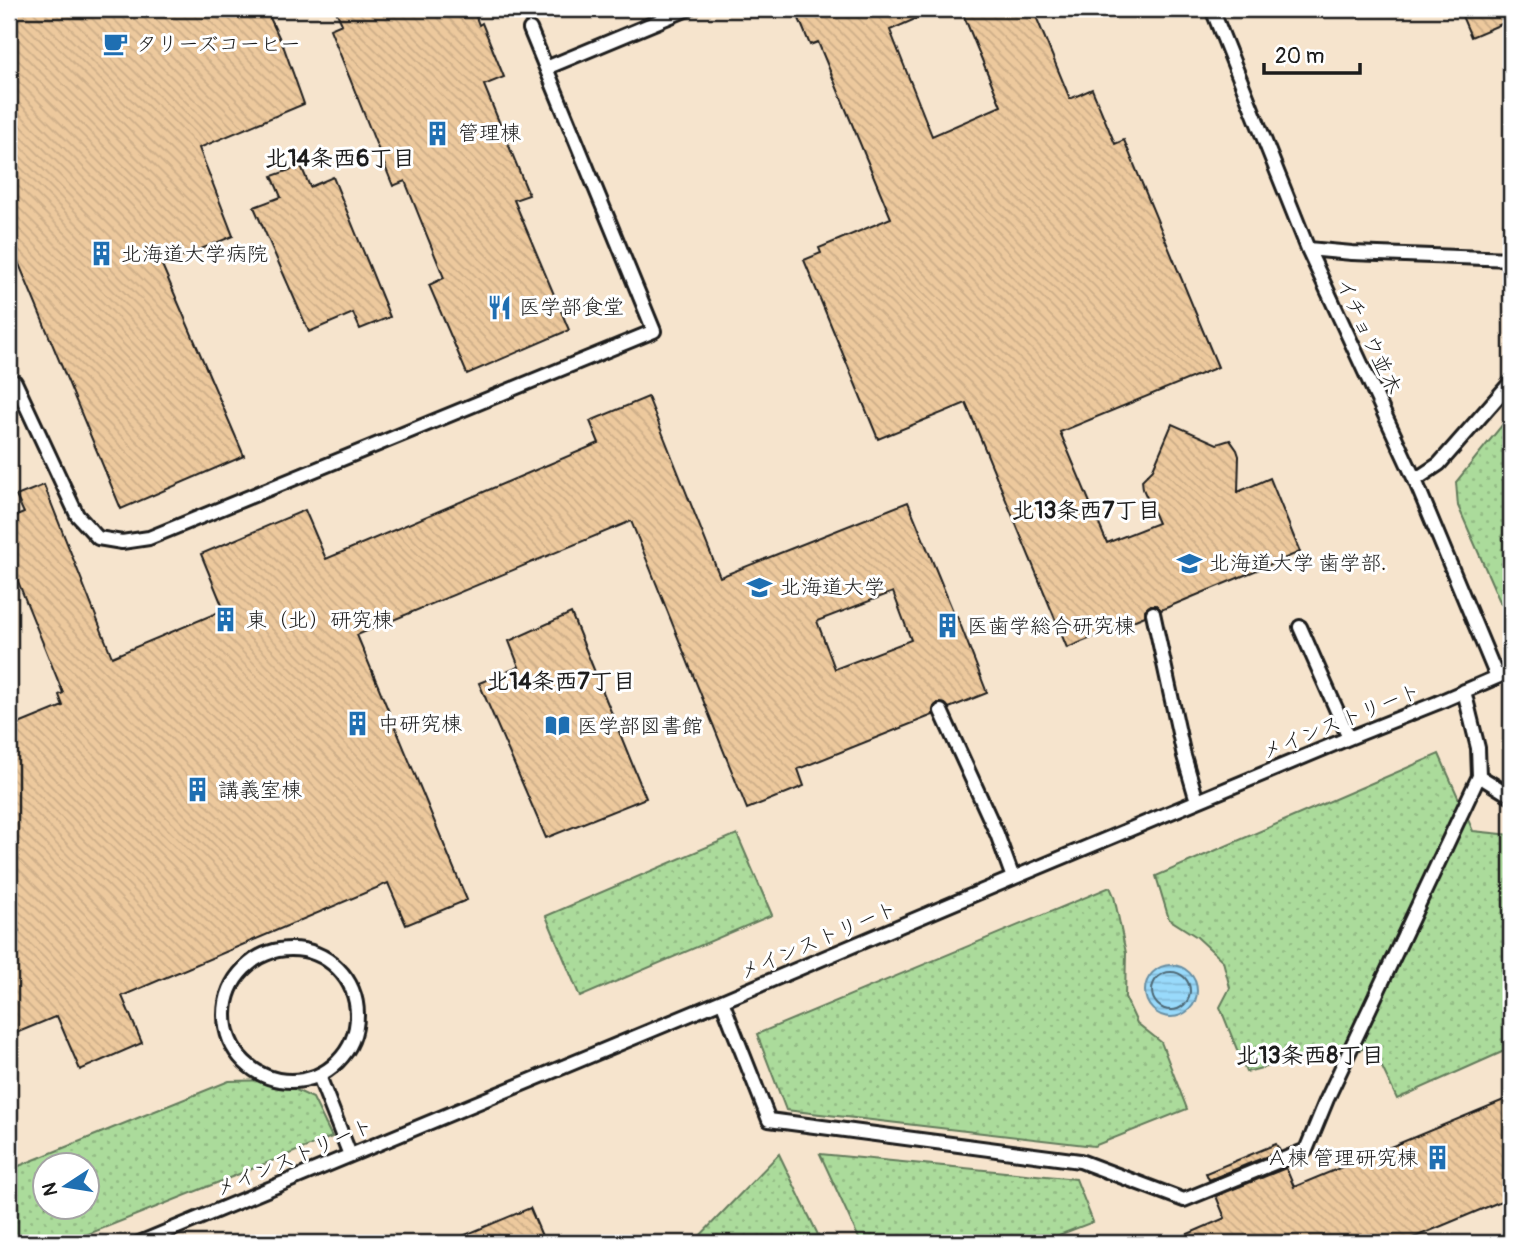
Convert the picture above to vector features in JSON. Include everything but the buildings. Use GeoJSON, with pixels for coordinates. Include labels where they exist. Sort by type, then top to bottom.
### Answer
{"type":"FeatureCollection","features":[{"type":"Feature","properties":{"kind":"lane"},"geometry":{"type":"LineString","coordinates":[[546,68],[688,9]]}},
{"type":"Feature","properties":{"kind":"lane","name":"イチョウ並木"},"geometry":{"type":"LineString","coordinates":[[1212,9],[1308,249],[1415,480],[1497,677]]}},
{"type":"Feature","properties":{"kind":"lane"},"geometry":{"type":"LineString","coordinates":[[9,384],[15,382],[77,515],[98,538],[122,542],[149,538],[654,331],[530,29]]}},
{"type":"Feature","properties":{"kind":"lane"},"geometry":{"type":"LineString","coordinates":[[1308,249],[1511,259]]}},
{"type":"Feature","properties":{"kind":"lane"},"geometry":{"type":"LineString","coordinates":[[1415,480],[1439,464],[1511,382]]}},
{"type":"Feature","properties":{"kind":"lane"},"geometry":{"type":"LineString","coordinates":[[1153,613],[1184,756],[1197,801]]}},
{"type":"Feature","properties":{"kind":"lane"},"geometry":{"type":"LineString","coordinates":[[1300,627],[1349,738]]}},
{"type":"Feature","properties":{"kind":"lane","name":"メインストリート"},"geometry":{"type":"LineString","coordinates":[[139,1243],[1511,671]]}},
{"type":"Feature","properties":{"kind":"lane"},"geometry":{"type":"LineString","coordinates":[[722,1001],[769,1120],[1080,1161],[1184,1200],[1306,1150],[1327,1099],[1479,776],[1478,748],[1464,691]]}},
{"type":"Feature","properties":{"kind":"lane"},"geometry":{"type":"LineString","coordinates":[[941,711],[997,834],[1013,877]]}},
{"type":"Feature","properties":{"kind":"lane"},"geometry":{"type":"LineString","coordinates":[[1479,776],[1511,796]]}},
{"type":"Feature","properties":{"kind":"lane"},"geometry":{"type":"LineString","coordinates":[[298,949],[317,954],[333,964],[346,978],[355,995],[358,1014],[355,1034],[347,1051],[335,1065],[319,1076],[283,1082],[249,1067],[236,1053],[228,1036],[225,1017],[227,999],[240,974],[260,956],[279,950],[298,949]]}},
{"type":"Feature","properties":{"kind":"lane"},"geometry":{"type":"LineString","coordinates":[[319,1076],[350,1155]]}},
{"type":"Feature","properties":{"kind":"shaded area","name":"北海道大学"},"geometry":{"type":"Polygon","coordinates":[[[9,9],[1511,9],[1511,1243],[9,1243],[9,9]]]}},
{"type":"Feature","properties":{"kind":"green space"},"geometry":{"type":"Polygon","coordinates":[[[1511,414],[1511,610],[1501,604],[1458,506],[1456,482],[1511,414]]]}},
{"type":"Feature","properties":{"kind":"green space"},"geometry":{"type":"Polygon","coordinates":[[[1439,754],[1473,831],[1511,835],[1511,1048],[1397,1099],[1372,1046],[1325,1061],[1302,1058],[1246,1072],[1220,1007],[1230,988],[1223,961],[1197,937],[1169,919],[1156,876],[1439,754]]]}},
{"type":"Feature","properties":{"kind":"green space"},"geometry":{"type":"Polygon","coordinates":[[[737,834],[772,915],[580,997],[546,916],[737,834]]]}},
{"type":"Feature","properties":{"kind":"green space"},"geometry":{"type":"Polygon","coordinates":[[[1110,887],[1126,953],[1125,997],[1137,1023],[1161,1042],[1187,1109],[1094,1146],[786,1110],[757,1034],[1110,887]]]}},
{"type":"Feature","properties":{"kind":"green space"},"geometry":{"type":"Polygon","coordinates":[[[275,1080],[313,1098],[332,1137],[66,1243],[11,1243],[9,1170],[32,1161],[32,1220],[102,1220],[102,1150],[58,1150],[229,1081],[275,1080]]]}},
{"type":"Feature","properties":{"kind":"green space"},"geometry":{"type":"Polygon","coordinates":[[[779,1154],[822,1243],[693,1243],[779,1154]]]}},
{"type":"Feature","properties":{"kind":"green space"},"geometry":{"type":"Polygon","coordinates":[[[820,1154],[1076,1179],[1093,1222],[1038,1243],[861,1243],[820,1154]]]}},
{"type":"Feature","properties":{"kind":"water"},"geometry":{"type":"Polygon","coordinates":[[[1171,965],[1190,972],[1197,991],[1190,1010],[1171,1017],[1152,1010],[1145,991],[1152,972],[1171,965]]]}},
{"type":"Feature","properties":{"kind":"place","name":"タリーズコーヒー"},"geometry":{"type":"Point","coordinates":[116,44]}},
{"type":"Feature","properties":{"kind":"place","name":"管理棟"},"geometry":{"type":"Point","coordinates":[438,133]}},
{"type":"Feature","properties":{"kind":"place","name":"北海道大学病院"},"geometry":{"type":"Point","coordinates":[101,254]}},
{"type":"Feature","properties":{"kind":"place","name":"医学部食堂"},"geometry":{"type":"Point","coordinates":[499,307]}},
{"type":"Feature","properties":{"kind":"place","name":"北海道大学 歯学部."},"geometry":{"type":"Point","coordinates":[1189,563]}},
{"type":"Feature","properties":{"kind":"place","name":"北海道大学"},"geometry":{"type":"Point","coordinates":[760,587]}},
{"type":"Feature","properties":{"kind":"place","name":"東（北）研究棟"},"geometry":{"type":"Point","coordinates":[226,620]}},
{"type":"Feature","properties":{"kind":"place","name":"医歯学総合研究棟"},"geometry":{"type":"Point","coordinates":[947,626]}},
{"type":"Feature","properties":{"kind":"place","name":"中研究棟"},"geometry":{"type":"Point","coordinates":[358,724]}},
{"type":"Feature","properties":{"kind":"place","name":"医学部図書館"},"geometry":{"type":"Point","coordinates":[557,726]}},
{"type":"Feature","properties":{"kind":"place","name":"講義室棟"},"geometry":{"type":"Point","coordinates":[198,790]}},
{"type":"Feature","properties":{"kind":"place","name":"Ａ棟 管理研究棟"},"geometry":{"type":"Point","coordinates":[1438,1158]}},
{"type":"Feature","properties":{"kind":"district","name":"北14条西6丁目"},"geometry":{"type":"Point","coordinates":[340,158]}},
{"type":"Feature","properties":{"kind":"district","name":"北13条西7丁目"},"geometry":{"type":"Point","coordinates":[1086,510]}},
{"type":"Feature","properties":{"kind":"district","name":"北14条西7丁目"},"geometry":{"type":"Point","coordinates":[561,681]}},
{"type":"Feature","properties":{"kind":"district","name":"北13条西8丁目"},"geometry":{"type":"Point","coordinates":[1310,1055]}}]}
